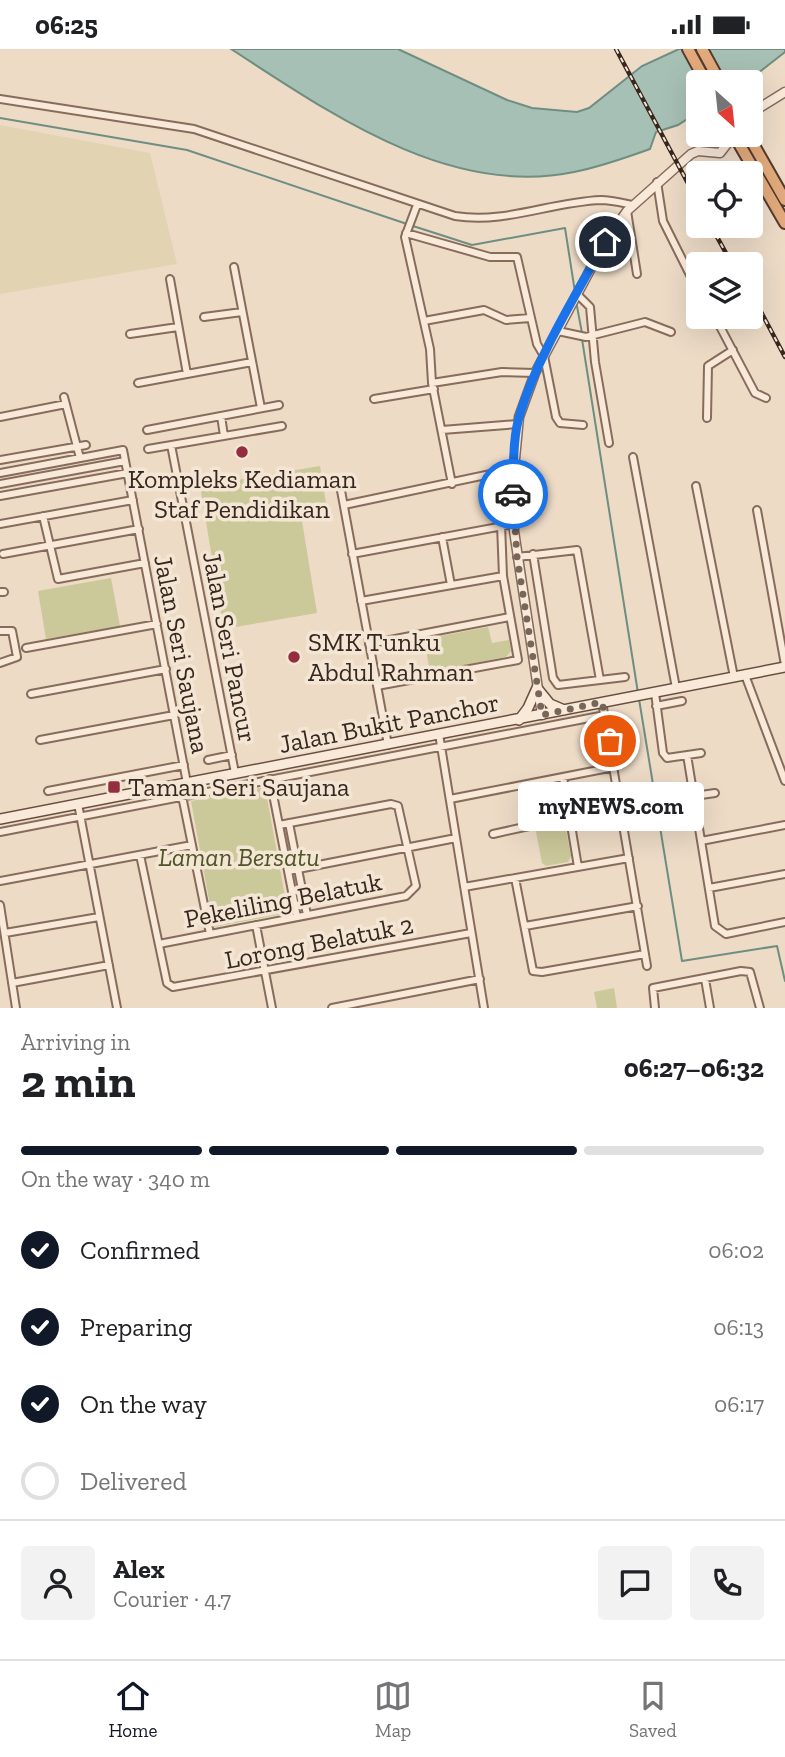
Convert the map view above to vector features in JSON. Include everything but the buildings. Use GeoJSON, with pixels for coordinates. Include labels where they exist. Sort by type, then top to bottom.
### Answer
{"type":"FeatureCollection","features":[{"type":"Feature","properties":{"kind":"highway"},"geometry":{"type":"LineString","coordinates":[[688,49],[699,70]]}},
{"type":"Feature","properties":{"kind":"highway"},"geometry":{"type":"LineString","coordinates":[[702,49],[713,70]]}},
{"type":"Feature","properties":{"kind":"highway"},"geometry":{"type":"LineString","coordinates":[[741,147],[785,223]]}},
{"type":"Feature","properties":{"kind":"highway"},"geometry":{"type":"LineString","coordinates":[[755,147],[785,201]]}},
{"type":"Feature","properties":{"kind":"main road","name":"Jalan Bukit Panchor"},"geometry":{"type":"LineString","coordinates":[[0,819],[519,720],[785,666]]}},
{"type":"Feature","properties":{"kind":"main road"},"geometry":{"type":"LineString","coordinates":[[519,720],[537,688],[550,704],[565,710]]}},
{"type":"Feature","properties":{"kind":"street"},"geometry":{"type":"LineString","coordinates":[[763,106],[785,92]]}},
{"type":"Feature","properties":{"kind":"street"},"geometry":{"type":"LineString","coordinates":[[0,99],[194,129],[416,207],[480,220],[602,200],[630,208]]}},
{"type":"Feature","properties":{"kind":"street"},"geometry":{"type":"LineString","coordinates":[[542,715],[514,524],[514,469],[518,424],[535,373],[605,242],[630,208],[695,152],[712,153],[727,147]]}},
{"type":"Feature","properties":{"kind":"street"},"geometry":{"type":"LineString","coordinates":[[657,183],[663,221],[686,267]]}},
{"type":"Feature","properties":{"kind":"street"},"geometry":{"type":"LineString","coordinates":[[416,207],[406,230],[452,484]]}},
{"type":"Feature","properties":{"kind":"street"},"geometry":{"type":"LineString","coordinates":[[630,208],[637,274]]}},
{"type":"Feature","properties":{"kind":"street"},"geometry":{"type":"LineString","coordinates":[[406,230],[490,257],[517,257],[530,318],[544,356],[555,417],[560,423],[583,425]]}},
{"type":"Feature","properties":{"kind":"street"},"geometry":{"type":"LineString","coordinates":[[234,267],[261,408]]}},
{"type":"Feature","properties":{"kind":"street"},"geometry":{"type":"LineString","coordinates":[[170,279],[187,374]]}},
{"type":"Feature","properties":{"kind":"street"},"geometry":{"type":"LineString","coordinates":[[577,294],[590,307],[585,335],[608,443]]}},
{"type":"Feature","properties":{"kind":"street"},"geometry":{"type":"LineString","coordinates":[[424,321],[484,310],[506,320],[530,318]]}},
{"type":"Feature","properties":{"kind":"street"},"geometry":{"type":"LineString","coordinates":[[204,317],[242,312]]}},
{"type":"Feature","properties":{"kind":"street"},"geometry":{"type":"LineString","coordinates":[[558,331],[585,335],[645,323],[671,332]]}},
{"type":"Feature","properties":{"kind":"street"},"geometry":{"type":"LineString","coordinates":[[130,334],[178,327]]}},
{"type":"Feature","properties":{"kind":"street"},"geometry":{"type":"LineString","coordinates":[[722,329],[755,393],[766,398]]}},
{"type":"Feature","properties":{"kind":"street"},"geometry":{"type":"LineString","coordinates":[[707,418],[708,366],[733,350]]}},
{"type":"Feature","properties":{"kind":"street"},"geometry":{"type":"LineString","coordinates":[[138,383],[252,362]]}},
{"type":"Feature","properties":{"kind":"street"},"geometry":{"type":"LineString","coordinates":[[374,399],[502,372],[535,373]]}},
{"type":"Feature","properties":{"kind":"street"},"geometry":{"type":"LineString","coordinates":[[0,417],[65,400],[80,458],[0,473]]}},
{"type":"Feature","properties":{"kind":"street"},"geometry":{"type":"LineString","coordinates":[[147,430],[279,404]]}},
{"type":"Feature","properties":{"kind":"street"},"geometry":{"type":"LineString","coordinates":[[220,416],[224,436]]}},
{"type":"Feature","properties":{"kind":"street"},"geometry":{"type":"LineString","coordinates":[[442,430],[518,424]]}},
{"type":"Feature","properties":{"kind":"street"},"geometry":{"type":"LineString","coordinates":[[148,449],[282,426]]}},
{"type":"Feature","properties":{"kind":"street"},"geometry":{"type":"LineString","coordinates":[[0,460],[86,445]]}},
{"type":"Feature","properties":{"kind":"street","name":"Jalan Seri Pancur"},"geometry":{"type":"LineString","coordinates":[[171,445],[235,773]]}},
{"type":"Feature","properties":{"kind":"street","name":"Jalan Seri Saujana"},"geometry":{"type":"LineString","coordinates":[[80,458],[123,450],[187,783]]}},
{"type":"Feature","properties":{"kind":"street"},"geometry":{"type":"LineString","coordinates":[[633,457],[676,688]]}},
{"type":"Feature","properties":{"kind":"street"},"geometry":{"type":"LineString","coordinates":[[0,484],[125,461]]}},
{"type":"Feature","properties":{"kind":"street"},"geometry":{"type":"LineString","coordinates":[[344,505],[470,481],[473,476],[514,469]]}},
{"type":"Feature","properties":{"kind":"street"},"geometry":{"type":"LineString","coordinates":[[377,686],[518,660],[503,576],[499,472]]}},
{"type":"Feature","properties":{"kind":"street"},"geometry":{"type":"LineString","coordinates":[[0,496],[128,473]]}},
{"type":"Feature","properties":{"kind":"street"},"geometry":{"type":"LineString","coordinates":[[340,485],[388,745]]}},
{"type":"Feature","properties":{"kind":"street"},"geometry":{"type":"LineString","coordinates":[[695,486],[734,677]]}},
{"type":"Feature","properties":{"kind":"street"},"geometry":{"type":"LineString","coordinates":[[0,524],[133,500]]}},
{"type":"Feature","properties":{"kind":"street"},"geometry":{"type":"LineString","coordinates":[[757,510],[785,666]]}},
{"type":"Feature","properties":{"kind":"street"},"geometry":{"type":"LineString","coordinates":[[43,516],[58,579],[145,563]]}},
{"type":"Feature","properties":{"kind":"street"},"geometry":{"type":"LineString","coordinates":[[352,554],[514,524]]}},
{"type":"Feature","properties":{"kind":"street"},"geometry":{"type":"LineString","coordinates":[[3,554],[139,529]]}},
{"type":"Feature","properties":{"kind":"street"},"geometry":{"type":"LineString","coordinates":[[442,537],[451,585]]}},
{"type":"Feature","properties":{"kind":"street"},"geometry":{"type":"LineString","coordinates":[[517,557],[577,550],[581,557],[600,680]]}},
{"type":"Feature","properties":{"kind":"street"},"geometry":{"type":"LineString","coordinates":[[533,554],[553,678],[558,685],[625,677]]}},
{"type":"Feature","properties":{"kind":"street"},"geometry":{"type":"LineString","coordinates":[[361,601],[503,576]]}},
{"type":"Feature","properties":{"kind":"street"},"geometry":{"type":"LineString","coordinates":[[369,644],[510,617]]}},
{"type":"Feature","properties":{"kind":"street"},"geometry":{"type":"LineString","coordinates":[[26,648],[157,624]]}},
{"type":"Feature","properties":{"kind":"street"},"geometry":{"type":"LineString","coordinates":[[0,631],[12,631],[17,657],[0,663]]}},
{"type":"Feature","properties":{"kind":"street"},"geometry":{"type":"LineString","coordinates":[[31,694],[166,669]]}},
{"type":"Feature","properties":{"kind":"street"},"geometry":{"type":"LineString","coordinates":[[745,675],[785,781]]}},
{"type":"Feature","properties":{"kind":"street"},"geometry":{"type":"LineString","coordinates":[[654,693],[663,753],[667,758],[701,754]]}},
{"type":"Feature","properties":{"kind":"street"},"geometry":{"type":"LineString","coordinates":[[656,706],[682,701]]}},
{"type":"Feature","properties":{"kind":"street"},"geometry":{"type":"LineString","coordinates":[[602,702],[647,966]]}},
{"type":"Feature","properties":{"kind":"street"},"geometry":{"type":"LineString","coordinates":[[40,740],[174,715]]}},
{"type":"Feature","properties":{"kind":"street","name":"Jalan Bukit Panchor"},"geometry":{"type":"LineString","coordinates":[[0,832],[605,715]]}},
{"type":"Feature","properties":{"kind":"street"},"geometry":{"type":"LineString","coordinates":[[439,734],[484,1008]]}},
{"type":"Feature","properties":{"kind":"street"},"geometry":{"type":"LineString","coordinates":[[208,760],[232,755]]}},
{"type":"Feature","properties":{"kind":"street"},"geometry":{"type":"LineString","coordinates":[[687,755],[719,932],[726,934],[785,922]]}},
{"type":"Feature","properties":{"kind":"street"},"geometry":{"type":"LineString","coordinates":[[48,791],[184,765]]}},
{"type":"Feature","properties":{"kind":"street"},"geometry":{"type":"LineString","coordinates":[[450,799],[614,767]]}},
{"type":"Feature","properties":{"kind":"street"},"geometry":{"type":"LineString","coordinates":[[562,777],[578,867]]}},
{"type":"Feature","properties":{"kind":"street"},"geometry":{"type":"LineString","coordinates":[[270,779],[297,917]]}},
{"type":"Feature","properties":{"kind":"street"},"geometry":{"type":"LineString","coordinates":[[493,834],[529,826],[522,785]]}},
{"type":"Feature","properties":{"kind":"street"},"geometry":{"type":"LineString","coordinates":[[694,796],[715,793]]}},
{"type":"Feature","properties":{"kind":"street"},"geometry":{"type":"LineString","coordinates":[[182,796],[209,934]]}},
{"type":"Feature","properties":{"kind":"street"},"geometry":{"type":"LineString","coordinates":[[78,804],[117,1008]]}},
{"type":"Feature","properties":{"kind":"street","name":"Pekeliling Belatuk"},"geometry":{"type":"LineString","coordinates":[[159,944],[413,892],[416,886],[401,810],[391,804],[279,825]]}},
{"type":"Feature","properties":{"kind":"street"},"geometry":{"type":"LineString","coordinates":[[289,823],[307,915]]}},
{"type":"Feature","properties":{"kind":"street"},"geometry":{"type":"LineString","coordinates":[[701,841],[785,825]]}},
{"type":"Feature","properties":{"kind":"street"},"geometry":{"type":"LineString","coordinates":[[288,871],[456,838]]}},
{"type":"Feature","properties":{"kind":"street"},"geometry":{"type":"LineString","coordinates":[[0,881],[192,845]]}},
{"type":"Feature","properties":{"kind":"street"},"geometry":{"type":"LineString","coordinates":[[140,855],[159,944]]}},
{"type":"Feature","properties":{"kind":"street"},"geometry":{"type":"LineString","coordinates":[[464,887],[629,858]]}},
{"type":"Feature","properties":{"kind":"street"},"geometry":{"type":"LineString","coordinates":[[709,888],[785,874]]}},
{"type":"Feature","properties":{"kind":"street"},"geometry":{"type":"LineString","coordinates":[[515,878],[533,971],[645,954]]}},
{"type":"Feature","properties":{"kind":"street"},"geometry":{"type":"LineString","coordinates":[[0,905],[16,1008]]}},
{"type":"Feature","properties":{"kind":"street"},"geometry":{"type":"LineString","coordinates":[[525,926],[638,906]]}},
{"type":"Feature","properties":{"kind":"street"},"geometry":{"type":"LineString","coordinates":[[5,933],[99,917]]}},
{"type":"Feature","properties":{"kind":"street"},"geometry":{"type":"LineString","coordinates":[[256,925],[272,1008]]}},
{"type":"Feature","properties":{"kind":"street","name":"Lorong Belatuk 2"},"geometry":{"type":"LineString","coordinates":[[159,944],[167,983],[173,987],[471,933]]}},
{"type":"Feature","properties":{"kind":"street"},"geometry":{"type":"LineString","coordinates":[[12,983],[109,965]]}},
{"type":"Feature","properties":{"kind":"street"},"geometry":{"type":"LineString","coordinates":[[655,1008],[653,988],[750,972],[760,1008]]}},
{"type":"Feature","properties":{"kind":"street"},"geometry":{"type":"LineString","coordinates":[[332,1008],[480,979]]}},
{"type":"Feature","properties":{"kind":"street"},"geometry":{"type":"LineString","coordinates":[[705,979],[710,1008]]}},
{"type":"Feature","properties":{"kind":"shaded area"},"geometry":{"type":"Polygon","coordinates":[[[231,49],[398,49],[507,100],[532,108],[577,112],[589,108],[642,66],[679,49],[785,49],[785,52],[762,70],[686,70],[686,120],[656,132],[650,149],[584,170],[527,177],[482,173],[437,161],[393,144],[309,99],[231,49]]]}},
{"type":"Feature","properties":{"kind":"shaded area"},"geometry":{"type":"Polygon","coordinates":[[[0,125],[150,153],[177,264],[0,294],[0,125]]]}},
{"type":"Feature","properties":{"kind":"green space"},"geometry":{"type":"Polygon","coordinates":[[[320,466],[328,516],[302,521],[317,613],[224,629],[200,486],[320,466]]]}},
{"type":"Feature","properties":{"kind":"green space"},"geometry":{"type":"Polygon","coordinates":[[[111,578],[120,626],[46,639],[38,591],[111,578]]]}},
{"type":"Feature","properties":{"kind":"green space"},"geometry":{"type":"Polygon","coordinates":[[[488,627],[492,643],[509,640],[511,651],[506,657],[430,672],[424,639],[488,627]]]}},
{"type":"Feature","properties":{"kind":"green space"},"geometry":{"type":"Polygon","coordinates":[[[553,786],[558,788],[571,856],[568,862],[546,866],[542,863],[529,796],[532,790],[553,786]]]}},
{"type":"Feature","properties":{"kind":"green space","name":"Laman Bersatu"},"geometry":{"type":"Polygon","coordinates":[[[265,787],[288,913],[214,927],[191,801],[265,787]]]}},
{"type":"Feature","properties":{"kind":"green space"},"geometry":{"type":"Polygon","coordinates":[[[614,988],[617,1008],[597,1008],[594,992],[614,988]]]}},
{"type":"Feature","properties":{"kind":"waterway"},"geometry":{"type":"LineString","coordinates":[[0,118],[187,150],[407,224]]}},
{"type":"Feature","properties":{"kind":"waterway"},"geometry":{"type":"LineString","coordinates":[[413,226],[472,245],[565,228],[575,292]]}},
{"type":"Feature","properties":{"kind":"waterway"},"geometry":{"type":"LineString","coordinates":[[576,301],[582,333]]}},
{"type":"Feature","properties":{"kind":"waterway"},"geometry":{"type":"LineString","coordinates":[[582,339],[638,693]]}},
{"type":"Feature","properties":{"kind":"waterway"},"geometry":{"type":"LineString","coordinates":[[639,699],[682,961],[777,946],[785,981]]}},
{"type":"Feature","properties":{"kind":"railway"},"geometry":{"type":"LineString","coordinates":[[616,49],[686,180]]}},
{"type":"Feature","properties":{"kind":"railway"},"geometry":{"type":"LineString","coordinates":[[718,238],[725,252]]}},
{"type":"Feature","properties":{"kind":"railway"},"geometry":{"type":"LineString","coordinates":[[763,316],[785,357]]}},
{"type":"Feature","properties":{"kind":"way so far"},"geometry":{"type":"LineString","coordinates":[[513,494],[517,557],[542,715],[602,702],[610,741]]}},
{"type":"Feature","properties":{"kind":"place","name":"Kompleks Kediaman Staf Pendidikan"},"geometry":{"type":"Point","coordinates":[242,452]}},
{"type":"Feature","properties":{"kind":"place","name":"SMK Tunku Abdul Rahman"},"geometry":{"type":"Point","coordinates":[294,657]}},
{"type":"Feature","properties":{"kind":"place","name":"myNEWS.com"},"geometry":{"type":"Point","coordinates":[610,741]}},
{"type":"Feature","properties":{"kind":"place","name":"Taman Seri Saujana"},"geometry":{"type":"Point","coordinates":[114,787]}},
{"type":"Feature","properties":{"kind":"route"},"geometry":{"type":"LineString","coordinates":[[513,494],[519,417],[535,373],[605,242]]}}]}
